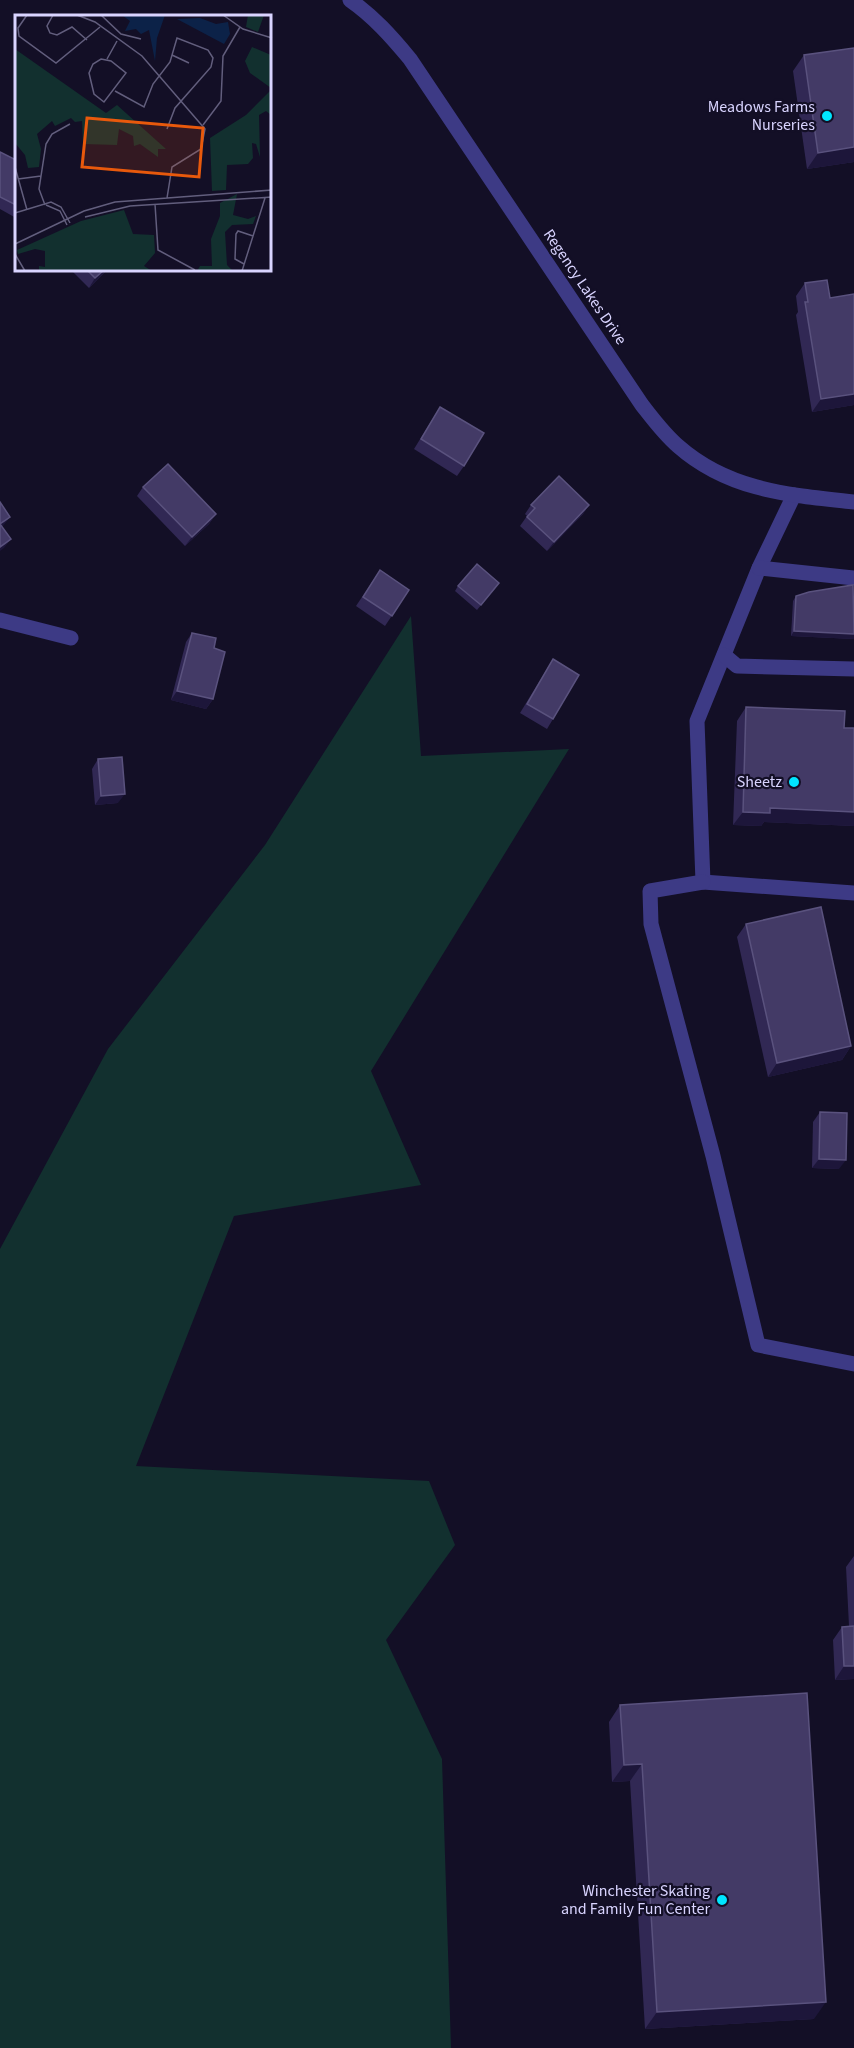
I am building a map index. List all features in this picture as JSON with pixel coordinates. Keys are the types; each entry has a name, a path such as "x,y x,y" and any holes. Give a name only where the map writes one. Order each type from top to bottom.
{"street":[{"name":"Regency Lakes Drive","path":"350,0 365,10 389,33 410,59 642,405 677,446 702,465 754,488 854,502"},
{"path":"703,882 697,721 759,568 794,495"},
{"path":"759,568 854,578"},
{"path":"0,620 71,638"},
{"path":"724,655 737,666 854,669"},
{"path":"854,893 703,882 650,891 651,924 713,1156 758,1345 854,1364"}],"green space":[{"path":"411,616 421,756 569,749 371,1071 421,1185 234,1216 136,1466 429,1481 455,1545 386,1640 442,1759 451,2048 0,2048 0,1249 108,1049 265,845"}],"building":[{"name":"Meadows Farms Nurseries","path":"854,48 854,147 818,153 804,55"},
{"path":"0,152 15,160 15,204 0,197"},
{"path":"89,272 102,272 95,278"},
{"path":"827,280 830,298 854,294 854,394 821,399 805,302 808,302 805,283"},
{"path":"440,407 484,433 464,466 421,439"},
{"path":"168,464 216,514 192,537 143,487"},
{"path":"559,476 589,505 554,542 527,517 535,508 531,505"},
{"path":"0,502 10,517 0,524"},
{"path":"0,524 11,539 0,547"},
{"path":"477,564 499,583 481,605 458,586"},
{"path":"380,570 409,590 392,616 363,597"},
{"path":"853,585 854,634 794,631 796,596"},
{"path":"192,633 216,638 214,648 225,652 213,699 177,691"},
{"path":"553,659 579,675 553,719 527,704"},
{"name":"Sheetz","path":"746,707 845,711 844,728 854,728 854,812 770,808 770,813 743,812"},
{"path":"122,757 125,794 101,796 98,759"},
{"path":"821,907 851,1046 777,1063 746,924"},
{"path":"820,1112 847,1113 846,1160 819,1159"},
{"path":"854,1626 854,1666 844,1666 842,1627"},
{"name":"Winchester Skating and Family Fun Center","path":"807,1693 826,2002 657,2012 642,1764 624,1765 620,1705"}],"place":[{"name":"Meadows Farms Nurseries","path":"827,116"},
{"name":"Sheetz","path":"794,782"},
{"name":"Winchester Skating and Family Fun Center","path":"722,1900"}]}
